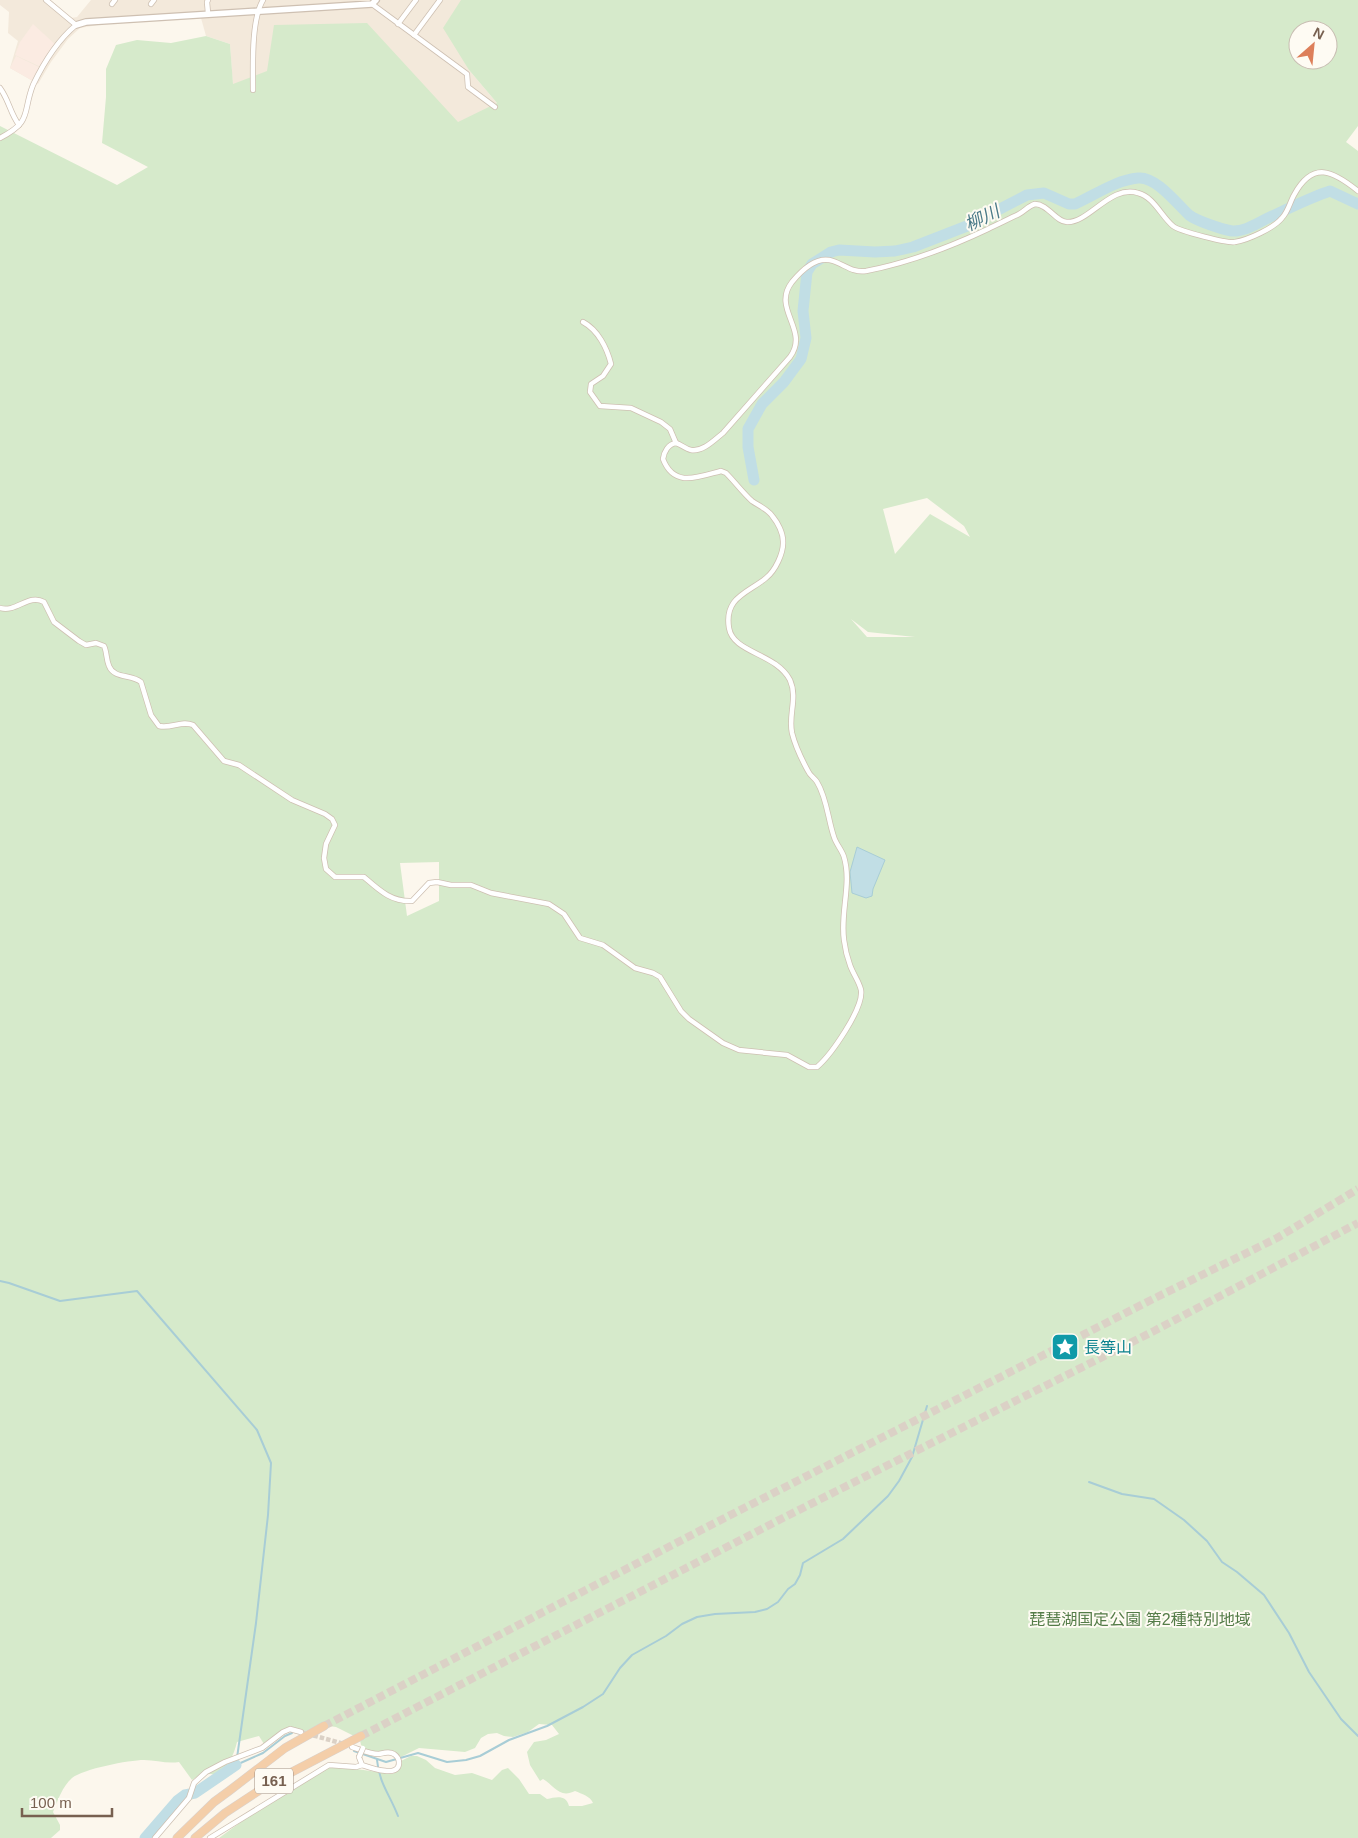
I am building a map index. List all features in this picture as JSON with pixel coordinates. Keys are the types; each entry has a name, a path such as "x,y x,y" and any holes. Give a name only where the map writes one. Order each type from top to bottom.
{"highway":[{"name":"161","path":"177,1838 214,1802 236,1785 285,1748 324,1726"},
{"name":"161","path":"195,1838 225,1813 269,1784 361,1736"}],"street":[{"path":"46,0 76,25"},
{"path":"253,90 253,53 258,10 263,0"},
{"path":"322,0 322,7"},
{"path":"398,24 416,0"},
{"path":"414,35 440,0"},
{"path":"206,1 208,13"},
{"path":"0,138 12,131 26,116 30,95 39,73 53,52 76,25 86,22 374,2 398,24 466,74 468,87 495,107"},
{"path":"0,88 7,97 14,118 19,125"},
{"path":"583,322 593,327 611,364 603,376 591,384 590,392 600,406 631,408 661,422 670,429 676,443 691,450 699,449 710,444 723,433 794,352 797,341 786,308 788,293 790,286 800,272 818,261 830,260 852,270 864,271 911,260 970,237 1035,204 1047,208 1062,221 1069,222 1118,194 1131,191 1146,196 1177,229 1230,243 1260,233 1280,220 1298,188 1310,174 1323,172 1346,182 1358,191"},
{"path":"0,608 7,610 31,600 44,602 54,622 79,641 86,645 99,643 104,646 108,665 113,672 138,679 141,682 152,715 159,726 193,724 224,760 238,765 286,796 329,817 334,826 326,844 324,858 326,870 335,877 364,878 380,892 400,901 415,900 429,883 437,882 451,885 471,885 491,893 549,904 564,914 580,938 603,945 634,968 648,971 660,977 681,1012 723,1043 739,1050 786,1055 809,1067 817,1067 829,1054 842,1034 859,1004 861,996 860,987 850,966 844,940 843,929 847,882 844,856 834,838 821,790 818,783 808,773 792,733 791,723 794,696 791,682 787,675 774,663 735,641 731,635 728,622 735,599 765,579 774,569 783,548 783,538 780,528 770,513 751,500 724,472 685,478 670,473 664,459 664,454 671,444 676,443"},
{"path":"155,1838 189,1798 194,1782 206,1772 262,1748 283,1732 290,1730 301,1732"},
{"path":"210,1838 329,1765 356,1767 362,1765 391,1772 397,1770 400,1761 395,1754 390,1752 377,1754 352,1747"},
{"path":"362,1765 359,1757 363,1748"}],"shaded area":[{"path":"0,0 50,0 71,18 77,17 91,0 463,0 469,70 497,103 456,126 276,86 234,101 230,44 206,36 201,18 110,23 80,28 68,39 38,84 10,68 18,41 8,33 9,12 0,5"},
{"path":"33,24 56,45 50,51 41,67 15,55 20,42"},
{"path":"16,56 41,68 33,81 10,68"}],"green space":[{"name":"琵琶湖国定公園 第2種特別地域","path":"461,0 1358,0 1358,126 1346,142 1358,151 1358,1838 219,1838 260,1808 328,1768 349,1768 392,1774 399,1769 401,1761 411,1756 417,1756 426,1760 435,1768 455,1775 472,1773 492,1780 502,1770 508,1768 519,1779 529,1794 540,1794 547,1799 563,1798 568,1802 569,1806 582,1806 593,1803 588,1797 580,1793 575,1791 569,1793 561,1792 543,1779 540,1781 530,1765 527,1752 534,1742 546,1740 559,1734 552,1725 539,1724 528,1732 513,1737 497,1733 488,1734 481,1738 475,1748 465,1752 419,1748 401,1757 387,1752 370,1752 361,1745 360,1740 356,1737 336,1727 322,1725 306,1731 295,1728 284,1729 264,1744 259,1736 237,1742 230,1760 218,1775 203,1773 192,1780 179,1762 170,1763 144,1760 106,1766 86,1771 72,1778 66,1785 53,1812 60,1825 60,1830 51,1838 0,1838 0,126 117,185 148,167 102,143 106,97 106,69 116,45 137,40 171,43 206,36 230,44 233,84 267,71 274,25 367,23 458,122 497,103 469,70 443,28","holes":["927,498 964,526 970,537 930,514 895,554 883,509","851,619 868,632 915,637 867,637","439,862 439,901 407,916 400,863"]}],"water":[{"path":"857,847 885,860 872,896 866,898 852,893 850,872"}],"waterway":[{"name":"柳川","path":"754,480 748,447 748,429 762,404 784,382 801,359 806,338 803,311 807,272 812,264 831,252 839,250 895,251 913,247 967,226 1027,195 1044,193 1069,204 1075,204 1114,185 1138,178 1152,181 1159,186 1189,215 1232,231 1247,228 1330,191 1358,204"},
{"path":"0,1281 60,1301 137,1291 257,1430 271,1463 268,1515 256,1623 236,1765"},
{"path":"354,1751 386,1762 418,1753 447,1762 480,1756 509,1740 547,1726 603,1694 620,1668 632,1655 666,1636 682,1624 697,1617 755,1612 767,1609 778,1602 788,1589 795,1584 803,1563 843,1539 888,1496 899,1481 912,1457 927,1406"},
{"path":"1089,1482 1122,1494 1154,1499 1184,1520 1207,1541 1222,1562 1264,1595 1289,1633 1309,1672 1341,1719 1358,1736"},
{"path":"236,1765 263,1753 285,1736 292,1733"},
{"path":"377,1760 382,1782 398,1816"},
{"path":"145,1838 177,1801 185,1795 195,1793 236,1765"}],"tunnel":[{"path":"324,1726 707,1527 1151,1300 1277,1238 1358,1189"},
{"path":"361,1736 781,1519 1154,1331 1358,1223"},
{"path":"301,1732 344,1744"}],"place":[{"name":"長等山","path":"1065,1347"}]}
